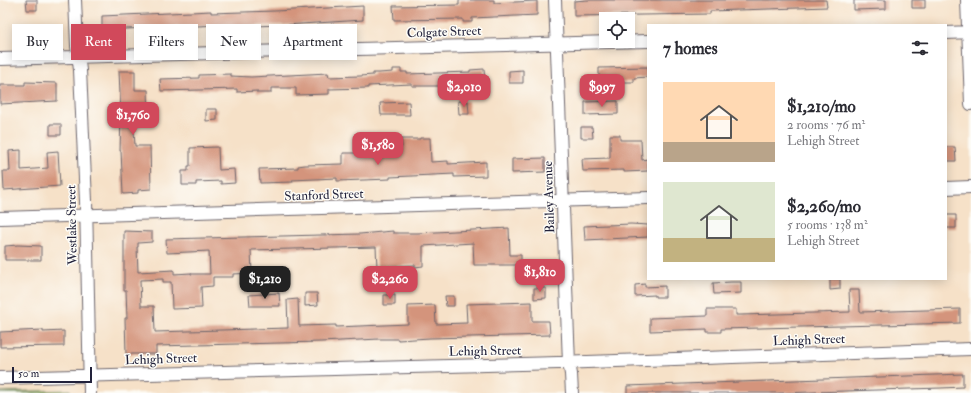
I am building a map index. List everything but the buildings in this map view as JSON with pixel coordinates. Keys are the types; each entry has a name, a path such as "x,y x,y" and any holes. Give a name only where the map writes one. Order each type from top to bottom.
{"street":[{"name":"Westlake Street","path":"76,0 77,24"},
{"name":"Bailey Avenue","path":"555,0 569,363 572,393"},
{"path":"967,0 970,32 971,104"},
{"path":"947,33 970,32"},
{"name":"Colgate Street","path":"126,56 647,41"},
{"name":"Colgate Street","path":"0,59 71,57"},
{"name":"Westlake Street","path":"79,60 86,216 90,393"},
{"path":"947,188 971,187"},
{"name":"Stanford Street","path":"0,218 647,198"},
{"name":"Lehigh Street","path":"0,378 569,363 971,349"}],"green space":[{"path":"70,390 70,393 0,393 0,392"}]}
